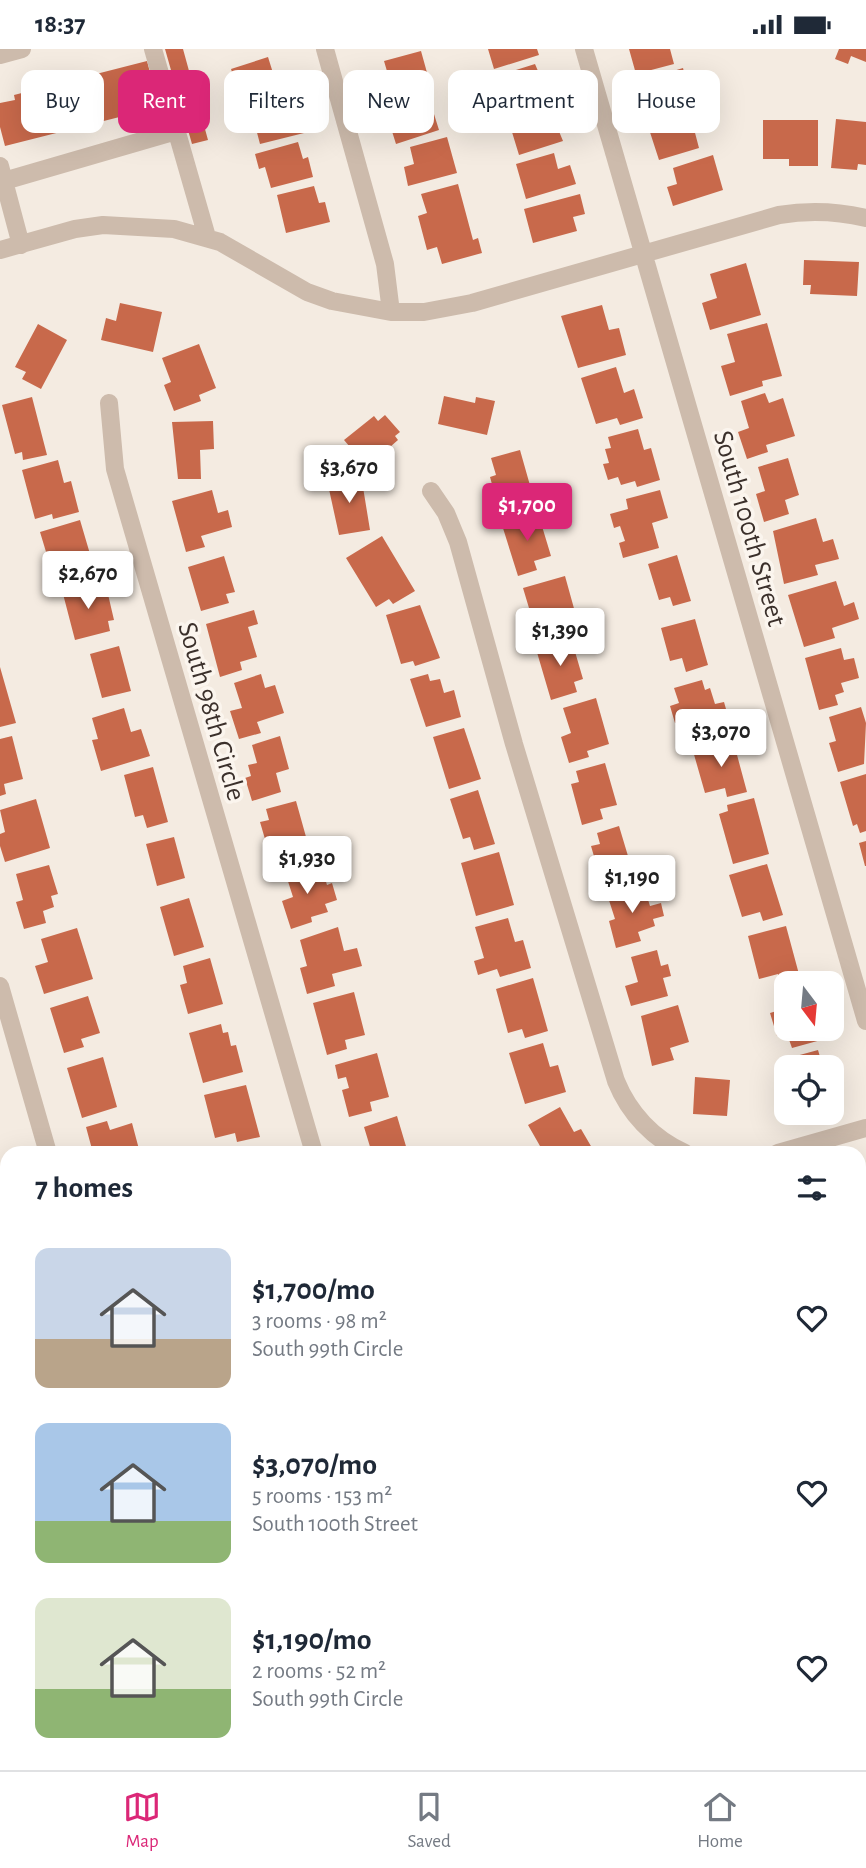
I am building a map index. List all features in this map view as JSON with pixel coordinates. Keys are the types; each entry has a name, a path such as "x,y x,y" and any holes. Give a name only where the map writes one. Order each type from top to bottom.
{"street":[{"path":"0,55 22,49"},
{"path":"153,49 159,70"},
{"path":"325,49 385,264 391,312"},
{"name":"South 100th Street","path":"584,49 866,1021"},
{"path":"21,245 2,173 168,133"},
{"path":"177,133 207,237"},
{"path":"0,250 75,229 117,224 174,229 207,237 321,297 343,305 391,312 424,312 456,307 758,220 798,212 841,212 866,218"},
{"name":"South 98th Circle","path":"109,403 116,469 312,1146"},
{"path":"431,491 446,513 458,542 514,744 616,1081 639,1120 673,1146"},
{"path":"0,986 46,1146"},
{"path":"803,1146 866,1128"}],"building":[{"path":"165,49 183,49 189,70 171,70"},
{"path":"488,49 537,49 539,55 494,69"},
{"path":"629,49 670,49 674,64 651,70 635,70"},
{"path":"839,49 866,49 866,62 851,56 848,64 835,59"},
{"path":"421,51 426,70 387,70 384,61"},
{"path":"268,57 272,70 231,70"},
{"path":"147,61 149,70 118,70 118,117 104,121 104,72"},
{"path":"535,64 538,70 516,70"},
{"path":"21,93 21,133 56,133 5,146 0,127 0,103 15,100 14,95"},
{"path":"434,114 439,130 434,132"},
{"path":"836,119 866,122 866,165 858,164 857,170 831,168"},
{"path":"763,120 818,120 818,166 789,166 789,159 763,159"},
{"path":"189,133 206,133 208,140 192,144"},
{"path":"257,133 304,133 260,144"},
{"path":"393,133 430,133 396,144"},
{"path":"512,133 560,133 563,141 519,155"},
{"path":"650,133 695,133 699,148 659,160"},
{"path":"447,137 457,173 408,186 404,167 414,164 410,147"},
{"path":"298,142 303,159 308,157 313,177 271,188 265,167 259,169 255,154"},
{"path":"554,153 558,169 570,165 576,184 526,199 516,164"},
{"path":"713,155 723,190 673,206 667,187 677,184 673,168"},
{"path":"458,184 473,240 478,238 482,253 442,264 437,247 427,250 418,216 427,213 421,194"},
{"path":"314,186 319,203 325,202 330,222 286,233 277,195"},
{"path":"580,194 585,214 573,217 577,231 533,243 524,209"},
{"path":"804,260 859,262 857,296 810,294 811,285 803,285"},
{"path":"746,263 761,315 710,330 702,303 717,298 710,274"},
{"path":"120,303 162,312 153,352 101,340 106,318 116,321"},
{"path":"602,305 609,330 619,328 626,355 578,368 561,316"},
{"path":"767,323 782,376 762,381 763,386 730,396 721,366 735,362 727,334"},
{"path":"38,324 67,340 41,389 22,379 26,372 15,367"},
{"path":"199,344 216,388 199,395 201,401 174,411 164,385 171,382 162,358"},
{"path":"616,367 624,393 634,389 643,418 620,425 617,418 596,424 581,378"},
{"path":"765,393 769,403 783,398 795,436 766,445 768,452 747,459 738,432 749,428 741,401"},
{"path":"444,396 475,403 476,397 495,401 487,435 438,424"},
{"path":"32,397 47,455 23,460 22,452 15,454 2,405"},
{"path":"385,415 400,432 395,436 398,440 367,467 344,440 374,416 378,421"},
{"path":"213,421 214,449 200,450 201,479 178,479 172,422"},
{"path":"638,429 644,450 651,448 660,480 637,487 635,481 621,485 618,477 608,480 603,464 609,463 605,449 611,448 608,437"},
{"path":"520,450 533,496 498,506 490,477 496,475 491,458"},
{"path":"788,458 799,495 785,500 789,514 764,522 756,494 765,491 758,467"},
{"path":"58,460 64,483 71,481 79,512 53,519 52,514 35,519 22,470"},
{"path":"361,475 370,530 339,535 327,480"},
{"path":"212,490 218,513 228,510 232,527 201,536 205,547 186,552 172,501"},
{"path":"660,490 668,518 652,523 659,548 623,558 619,543 625,541 620,526 614,528 610,514 628,509 626,499"},
{"path":"538,513 551,556 534,561 537,570 518,576 502,525"},
{"path":"816,518 823,542 833,539 839,559 815,565 818,575 784,584 773,531"},
{"path":"80,520 95,571 72,578 70,570 53,575 40,532"},
{"path":"382,536 415,591 393,604 389,599 376,607 346,558"},
{"path":"677,555 691,601 673,606 670,597 659,600 648,564"},
{"path":"224,556 235,592 226,594 229,603 201,611 188,567"},
{"path":"565,576 575,612 551,618 554,628 530,635 523,610 529,608 523,588"},
{"path":"836,581 844,606 854,602 859,619 832,628 835,638 804,647 788,595"},
{"path":"90,582 93,593 107,590 114,620 108,621 110,631 75,640 62,590"},
{"path":"420,605 440,658 415,666 413,661 401,664 386,615"},
{"path":"254,610 258,624 248,627 257,657 240,662 242,670 220,677 206,624"},
{"path":"695,619 708,665 686,672 682,658 670,661 661,628"},
{"path":"571,638 583,679 574,682 577,692 551,700 536,649"},
{"path":"119,646 131,691 102,698 90,654"},
{"path":"841,648 844,660 854,658 859,678 841,683 844,692 835,695 838,705 819,710 805,658"},
{"path":"0,667 16,723 0,727"},
{"path":"261,674 265,688 275,685 284,713 257,722 261,733 239,739 230,711 242,708 234,683"},
{"path":"428,674 430,681 440,679 444,693 454,690 461,717 426,727 410,679"},
{"path":"702,680 705,690 710,688 715,704 724,702 732,730 711,736 708,726 685,733 682,721 675,723 670,706 679,703 674,688"},
{"path":"596,698 609,744 587,751 589,757 569,763 561,737 571,733 563,708"},
{"path":"861,707 866,723 864,764 838,772 829,743 836,741 829,717"},
{"path":"124,708 131,732 141,729 150,756 101,771 92,740 98,739 92,718"},
{"path":"464,728 481,779 449,789 433,737"},
{"path":"12,736 23,779 4,784 6,794 0,796 0,739"},
{"path":"280,736 289,769 276,773 281,792 252,801 245,778 251,776 248,765 257,763 252,745"},
{"path":"733,740 747,792 727,797 725,788 705,793 693,751"},
{"path":"605,763 617,805 600,809 603,819 582,825 571,784 579,782 576,771"},
{"path":"153,767 168,822 147,828 143,815 135,817 124,775"},
{"path":"866,774 866,831 860,833 857,824 853,826 840,782"},
{"path":"478,790 495,844 474,850 470,837 463,839 450,799"},
{"path":"754,798 769,854 733,864 719,814 728,811 727,805"},
{"path":"36,799 50,848 5,862 0,846 0,834 5,832 0,810"},
{"path":"296,801 308,844 291,848 294,857 272,863 260,822 269,820 266,809"},
{"path":"619,826 631,866 618,870 620,879 602,884 591,846 600,844 597,833"},
{"path":"174,837 185,878 157,886 146,844"},
{"path":"866,841 866,866 865,866 859,843"},
{"path":"499,852 514,905 476,916 461,863"},
{"path":"314,864 317,874 323,872 327,885 332,883 337,900 325,904 328,912 311,917 312,922 291,929 282,901 293,897 285,872"},
{"path":"767,864 783,915 763,921 760,912 742,917 729,875"},
{"path":"49,865 58,894 51,896 54,907 43,911 46,923 24,929 16,902 23,900 16,874"},
{"path":"643,884 650,906 661,903 664,916 653,919 655,926 638,932 641,941 616,948 609,921 615,919 607,894"},
{"path":"189,898 204,947 174,956 160,907"},
{"path":"508,918 515,942 523,940 531,968 500,977 497,969 478,975 474,961 484,958 475,927"},
{"path":"786,926 798,971 774,971 774,975 759,979 748,936"},
{"path":"338,927 344,951 357,948 362,966 332,974 335,986 307,994 300,968 307,966 300,940"},
{"path":"77,928 93,979 44,994 35,966 48,962 41,939"},
{"path":"657,950 661,966 668,964 671,976 663,978 668,996 631,1006 625,986 638,982 631,957"},
{"path":"210,958 223,1004 188,1014 180,985 187,983 183,966"},
{"path":"533,978 548,1031 525,1038 522,1029 508,1033 496,989"},
{"path":"354,992 365,1035 345,1040 347,1049 327,1055 313,1003"},
{"path":"88,996 100,1033 81,1039 84,1047 64,1053 50,1008"},
{"path":"678,1005 689,1042 670,1048 674,1060 652,1066 641,1016"},
{"path":"221,1024 223,1033 228,1032 231,1046 236,1045 243,1072 203,1083 189,1033"},
{"path":"790,1041 817,1041 792,1048"},
{"path":"543,1043 550,1067 558,1065 566,1092 525,1104 509,1053"},
{"path":"818,1050 819,1055 800,1055"},
{"path":"377,1053 389,1097 370,1102 372,1111 349,1117 342,1090 349,1088 346,1077 338,1079 335,1065"},
{"path":"103,1057 117,1107 82,1118 67,1068"},
{"path":"695,1077 730,1080 727,1116 693,1114"},
{"path":"246,1085 260,1137 237,1142 235,1133 215,1138 204,1095"},
{"path":"560,1107 574,1132 581,1129 591,1146 540,1146 528,1125"},
{"path":"397,1116 406,1146 370,1146 364,1127"},
{"path":"107,1121 110,1130 132,1123 138,1146 91,1146 86,1127"}]}
